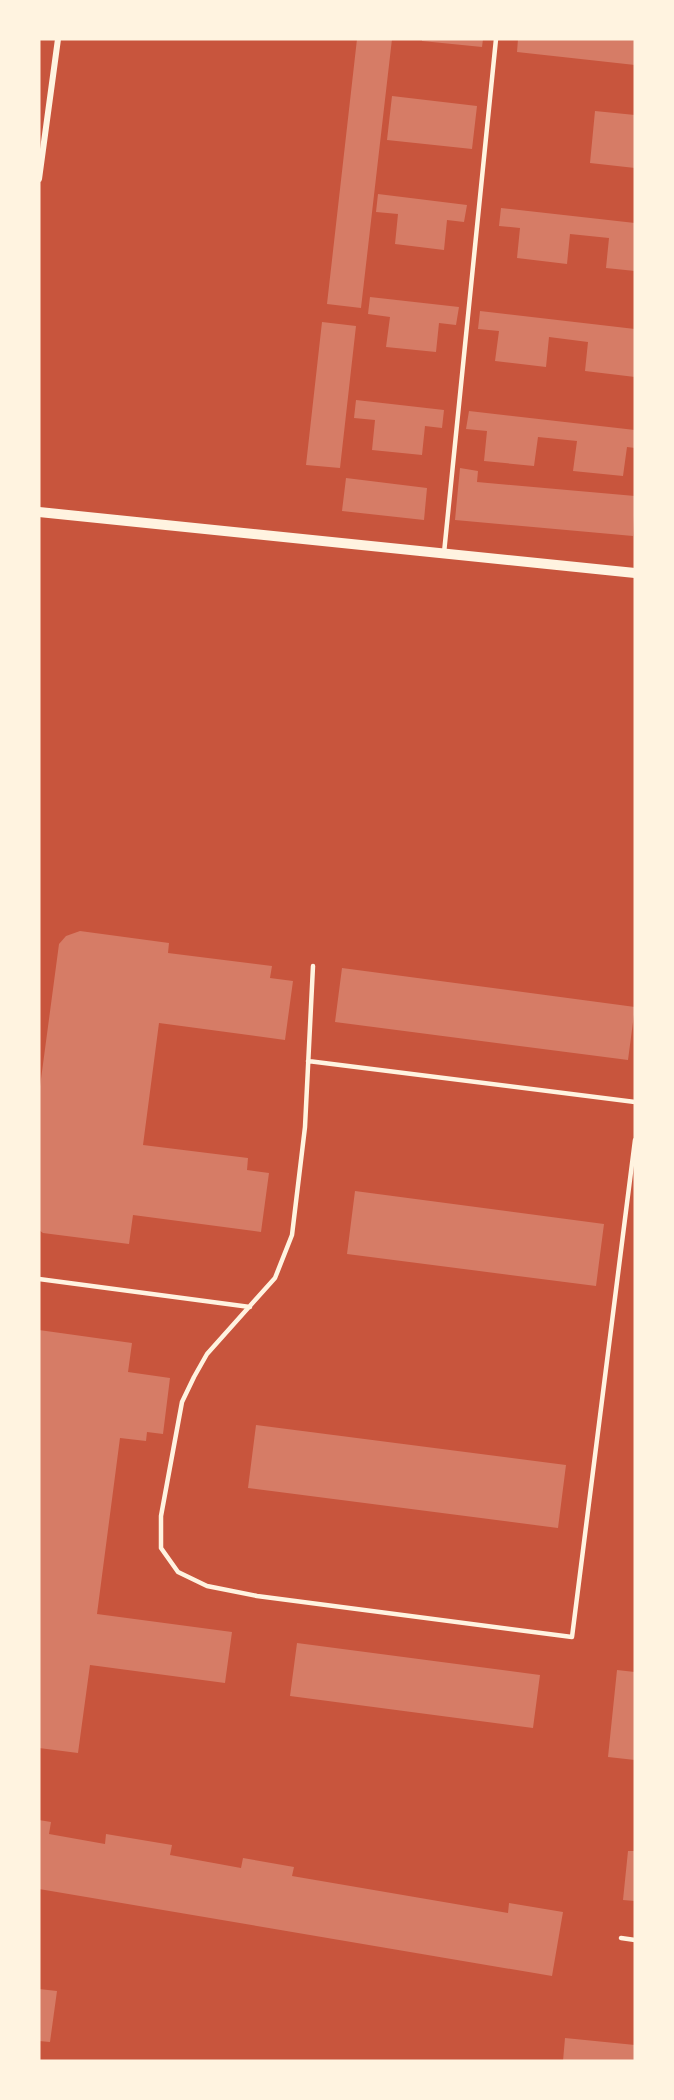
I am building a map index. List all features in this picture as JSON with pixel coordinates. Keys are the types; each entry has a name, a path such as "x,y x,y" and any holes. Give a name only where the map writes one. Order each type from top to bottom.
{"street":[{"path":"39,179 58,39"},
{"path":"39,512 635,573"}],"lane":[{"path":"444,554 496,39"},
{"path":"313,966 305,1127 292,1235 275,1278 207,1354 182,1402 161,1516 161,1548 178,1572 207,1586 257,1596 572,1636 635,1140"},
{"path":"308,1061 635,1102"},
{"path":"39,1279 250,1306"},
{"path":"621,1938 635,1940"}],"building":[{"path":"357,39 392,39 361,308 327,304"},
{"path":"422,39 483,39 482,47 422,41"},
{"path":"518,39 635,39 635,65 517,52"},
{"path":"392,96 477,106 472,149 387,140"},
{"path":"595,111 635,115 635,168 590,163"},
{"path":"378,194 467,205 464,222 447,220 444,250 395,244 398,214 376,212"},
{"path":"501,208 635,223 635,271 606,268 609,238 570,234 567,264 517,258 520,228 499,226"},
{"path":"370,297 459,307 456,325 439,323 436,352 386,347 390,317 368,314"},
{"path":"480,311 635,329 635,377 585,371 588,342 549,337 546,367 495,361 499,331 478,329"},
{"path":"322,322 356,326 340,468 306,465"},
{"path":"356,400 444,410 442,428 425,426 422,455 372,450 375,420 354,418"},
{"path":"469,411 635,430 635,448 627,447 623,476 573,471 577,441 538,437 534,466 484,461 487,431 466,429"},
{"path":"460,468 478,471 477,482 635,496 633,536 455,520"},
{"path":"346,478 427,488 424,520 342,511"},
{"path":"80,931 169,943 168,953 272,966 270,978 293,981 285,1040 159,1023 143,1145 248,1158 247,1170 269,1173 261,1232 133,1215 129,1244 43,1233 39,1230 39,1094 59,944 66,936"},
{"path":"342,968 635,1007 628,1060 335,1022"},
{"path":"355,1191 604,1224 596,1286 347,1254"},
{"path":"39,1330 132,1343 128,1372 170,1378 163,1434 147,1432 146,1441 120,1438 97,1614 232,1632 225,1683 90,1665 78,1753 39,1748"},
{"path":"256,1425 566,1465 558,1528 248,1488"},
{"path":"297,1643 540,1675 533,1728 290,1696"},
{"path":"617,1670 635,1672 635,1760 608,1757"},
{"path":"39,1820 51,1822 49,1834 105,1844 106,1834 172,1845 170,1855 241,1868 243,1858 294,1867 292,1876 508,1913 509,1903 563,1912 552,1976 39,1889"},
{"path":"628,1851 635,1851 635,1901 623,1900"},
{"path":"39,1989 57,1991 50,2042 39,2041"},
{"path":"565,2038 635,2045 635,2061 563,2061"}]}
